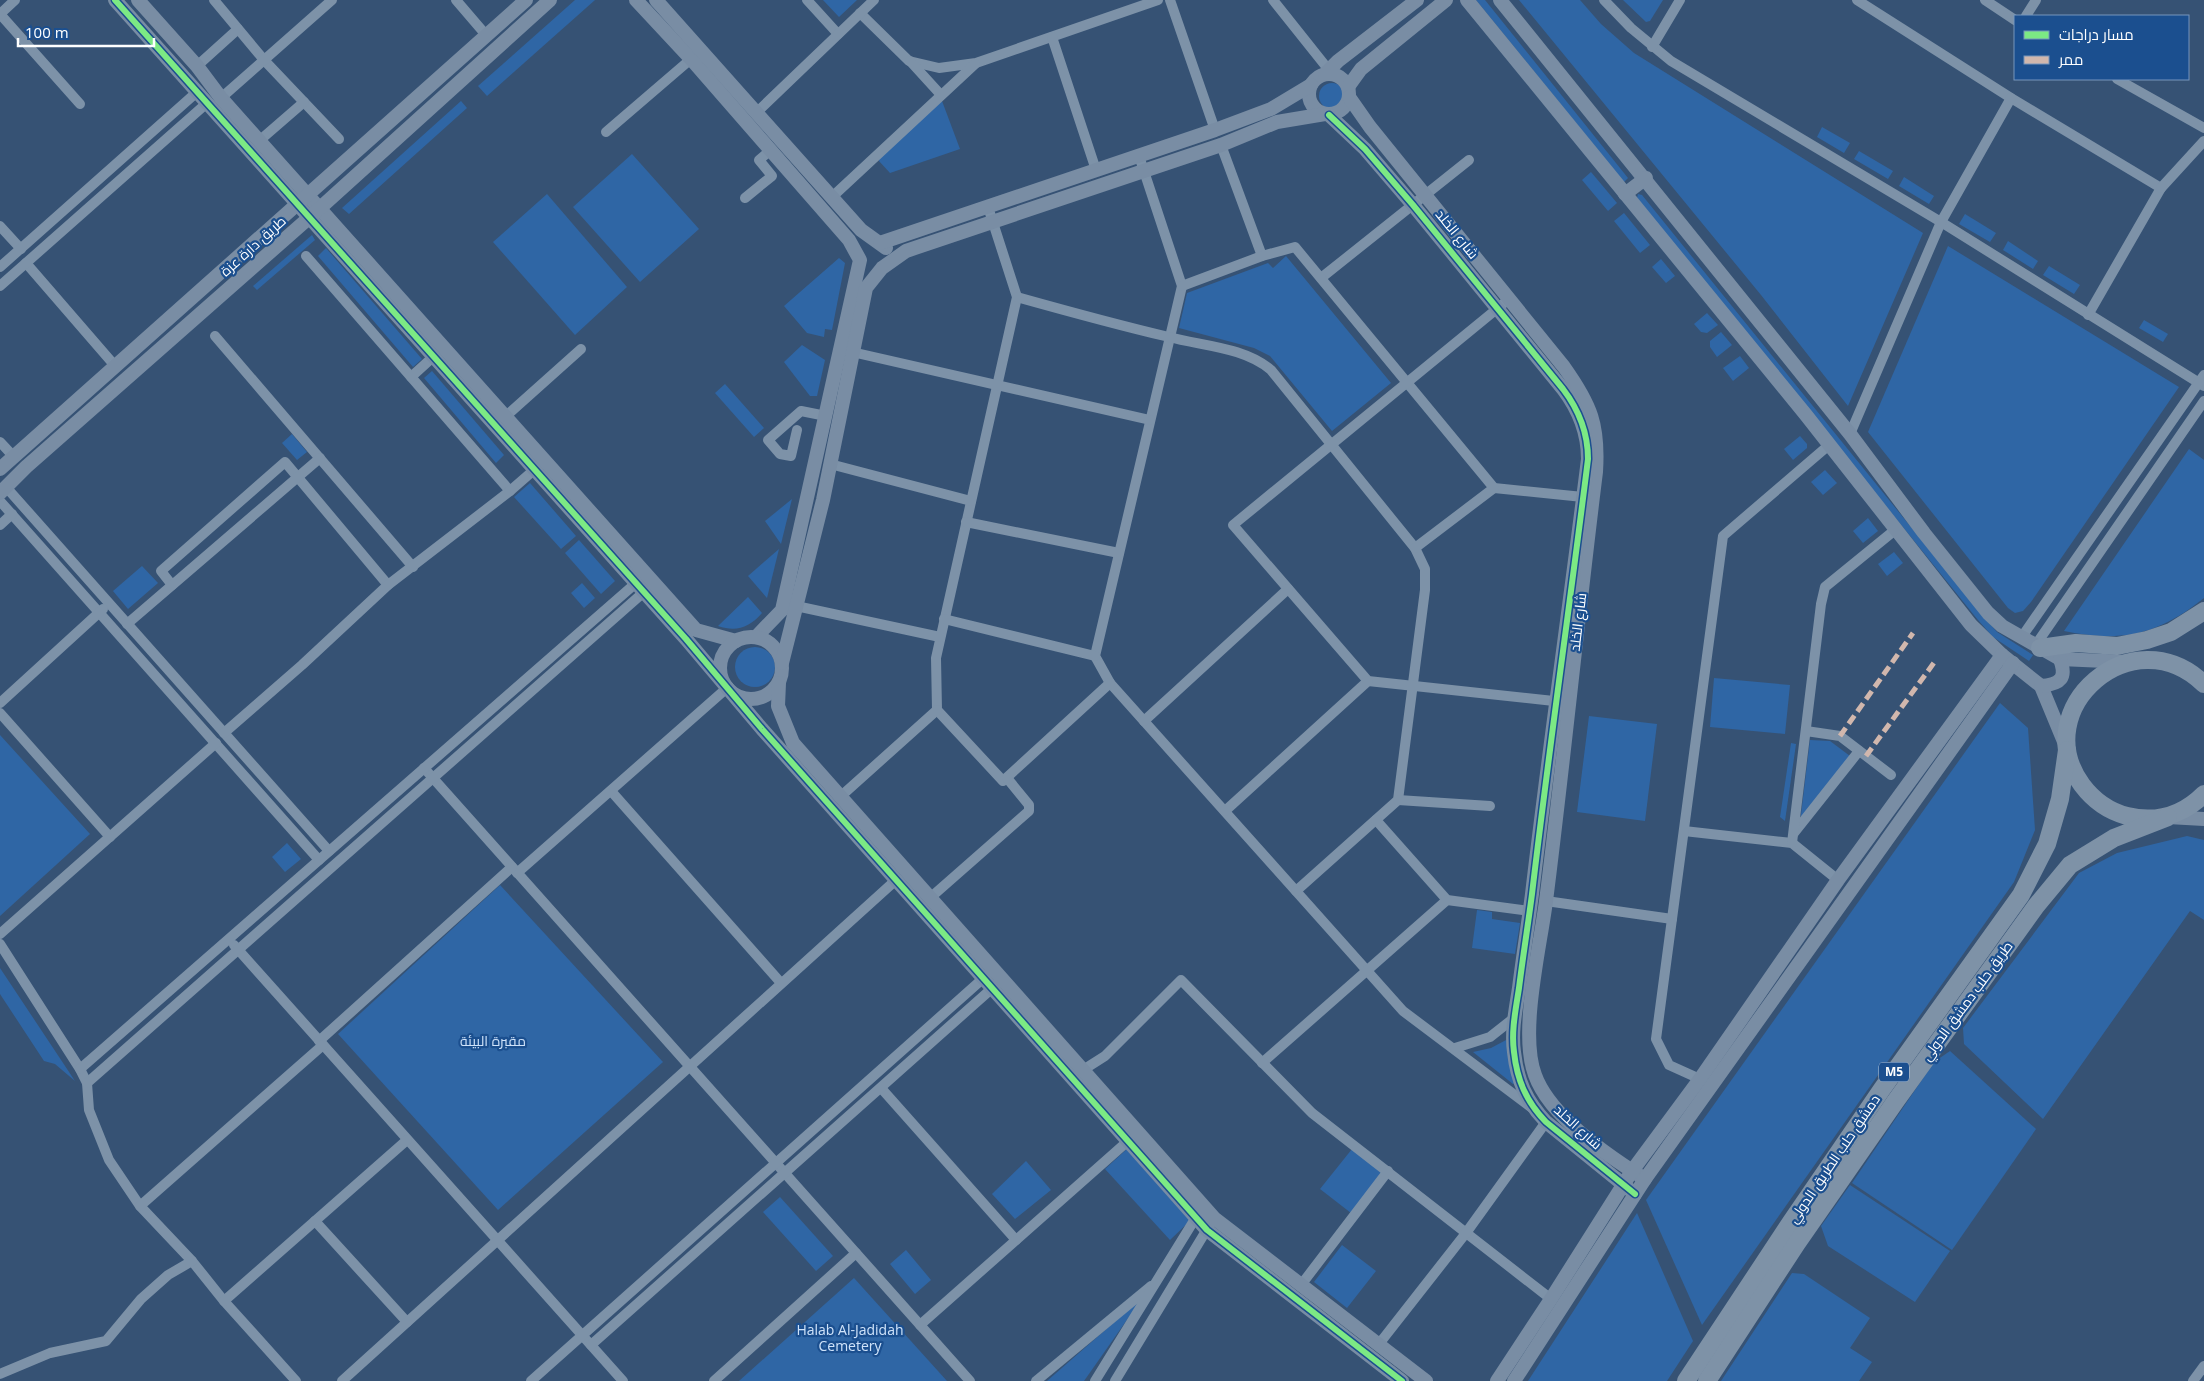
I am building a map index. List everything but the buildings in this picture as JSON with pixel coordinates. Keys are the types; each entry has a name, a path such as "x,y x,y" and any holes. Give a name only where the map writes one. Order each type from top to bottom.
{"highway":[{"path":"2037,647 2076,643 2117,646 2147,640 2171,632 2204,611"},
{"name":"دمشق حلب الطريق الدولي","path":"1686,1381 1877,1097 2020,895 2047,844 2060,799 2067,750 2068,727 2075,705 2088,686 2106,671 2176,642 2204,624"},
{"path":"2128,662 2151,660 2174,664 2195,675 2204,684"},
{"path":"2067,750 2075,776 2092,798 2114,813 2141,820 2168,817 2193,806 2204,794"},
{"name":"طريق حلب دمشق الدولي","path":"1708,1381 1797,1242 2036,906 2070,865 2114,838 2168,817"}],"street":[{"path":"16,0 0,14 80,104"},
{"path":"115,0 202,98 303,201"},
{"path":"214,0 264,60 339,139"},
{"path":"221,98 332,0"},
{"path":"456,0 486,35"},
{"name":"طريق دارة عزة","path":"0,469 303,201 526,0"},
{"path":"329,851 109,604 3,490 26,467 314,214 550,0"},
{"path":"636,0 691,59 849,240 863,265 872,270 882,268 906,251 1144,171 1277,122 1342,110 1361,69 1446,0"},
{"path":"656,0 861,230 888,252 886,263 866,288 830,464 782,663 782,674 772,691 764,697 754,699 740,696 727,688 721,673 722,658 728,648 736,641 746,637 756,637 774,646 782,663"},
{"path":"807,0 838,34"},
{"path":"756,113 874,0"},
{"path":"909,61 940,68 976,63 1158,0"},
{"path":"1170,0 1215,130"},
{"path":"1274,0 1329,72 1344,81 1349,92"},
{"path":"1418,0 1329,72 1314,80 1309,97 1314,108 1327,114 1359,143 1413,205 1563,388 1582,418 1588,447 1562,702 1515,1011 1513,1050 1518,1078 1524,1095 1533,1108 1546,1122 1635,1194"},
{"path":"1466,0 1829,445 1971,625 2007,659 2042,686 2067,750"},
{"path":"1500,0 1646,178 1850,434 1924,532 1988,612 2002,626 2060,659 2128,662"},
{"path":"1604,0 1631,28 1672,61 1941,222 2088,315 2202,381 2022,638"},
{"path":"1652,46 1680,0"},
{"path":"1857,0 2011,98 2161,188"},
{"path":"1985,0 2014,19"},
{"path":"2027,15 2036,0"},
{"path":"145,2 221,98 259,141 303,201 433,357 640,587 896,880 933,908"},
{"path":"860,13 941,95"},
{"path":"197,66 238,28"},
{"path":"1052,37 1096,170"},
{"path":"606,132 691,59"},
{"path":"832,197 976,63"},
{"path":"2119,80 2204,128"},
{"path":"756,637 782,610 826,416 860,253 863,247 869,243 988,207 1215,130 1271,108 1311,85"},
{"name":"شارع الخلد","path":"1349,92 1370,127 1575,383 1586,400 1593,417 1596,436 1596,472 1562,702 1546,901 1531,1007 1529,1053 1541,1089 1571,1124 1644,1179"},
{"path":"0,267 61,213 202,98"},
{"path":"0,286 71,224 202,98"},
{"path":"1850,434 1941,222 2011,98"},
{"path":"259,141 304,102"},
{"path":"2088,315 2161,188 2204,141"},
{"path":"1221,144 1262,256"},
{"path":"745,198 772,176 759,160 770,150"},
{"path":"1139,156 1182,286 1094,656 1110,683 1402,1011 1455,1048 1478,1069 1533,1108"},
{"path":"1321,278 1469,160"},
{"path":"1625,194 1646,178"},
{"path":"988,207 1017,297 940,637 936,658 937,710 1004,781 1110,683"},
{"path":"61,213 71,224"},
{"path":"314,214 505,417 696,630 736,641"},
{"path":"0,226 21,249"},
{"path":"1182,286 1262,256 1295,247 1494,488"},
{"path":"306,256 510,491"},
{"path":"26,264 116,367"},
{"path":"1017,297 1170,338 1245,355 1262,362 1271,370 1332,444 1415,548 1425,569 1425,590 1414,686 1398,800 1296,891"},
{"path":"1509,299 1232,525 1368,681 1562,702"},
{"path":"215,336 412,567"},
{"path":"505,417 581,349"},
{"path":"852,352 1150,420"},
{"path":"411,377 433,357"},
{"path":"2037,647 2204,401"},
{"path":"797,430 791,456 780,454 768,440 801,411 826,416"},
{"path":"0,442 14,457"},
{"path":"1700,1079 1669,1065 1656,1039 1722,536 1829,445"},
{"path":"819,446 833,449"},
{"path":"127,624 320,458"},
{"path":"172,585 161,570 285,462 388,585"},
{"path":"830,464 971,501"},
{"path":"224,733 302,665 388,585 510,491 534,470"},
{"path":"1415,548 1494,488 1583,497"},
{"path":"0,501 319,860"},
{"path":"0,525 12,514"},
{"path":"966,522 1119,553"},
{"path":"1793,838 1821,604 1825,587 1895,530"},
{"path":"1906,544 1924,532"},
{"path":"80,1070 424,768 640,587"},
{"path":"87,1083 433,778 640,587"},
{"path":"1144,721 1288,589"},
{"path":"0,702 109,604"},
{"path":"796,606 940,637"},
{"path":"944,619 1094,656"},
{"path":"1497,1381 1632,1171 1700,1079 1838,880 2007,659"},
{"path":"1514,1381 1644,1179 2007,659"},
{"path":"2042,686 2052,685 2063,676 2064,669 2060,659"},
{"path":"1225,811 1368,681"},
{"path":"778,683 778,706 793,743 1128,1141 1210,1224 1402,1381"},
{"path":"140,1206 515,870 611,791 727,688"},
{"path":"840,797 937,710"},
{"path":"0,713 110,837"},
{"path":"1806,730 1840,736 1891,776"},
{"path":"0,934 216,743"},
{"path":"1793,838 1859,751"},
{"path":"424,768 970,1381"},
{"path":"933,908 1029,811 1029,804 1007,778"},
{"path":"611,791 781,983"},
{"path":"1398,800 1490,806"},
{"path":"2168,817 2204,819"},
{"path":"1376,820 1447,900 1530,911"},
{"path":"1684,831 1793,838 1838,880"},
{"path":"342,1381 896,880"},
{"path":"1262,1063 1447,900"},
{"path":"1546,901 1672,919"},
{"path":"229,940 623,1381"},
{"path":"0,944 87,1083 89,1110 109,1160 140,1206 192,1261 224,1301 296,1381"},
{"path":"993,979 1083,1070 1199,1212"},
{"path":"591,1345 881,1088 993,979"},
{"path":"531,1381 776,1163 993,979"},
{"path":"1083,1070 1105,1056 1181,980 1312,1113 1551,1299"},
{"path":"1455,1048 1490,1037 1515,1011 1531,1007"},
{"path":"881,1088 1016,1240"},
{"path":"1379,1344 1466,1233 1546,1122"},
{"path":"224,1301 407,1140"},
{"path":"920,1325 1128,1141"},
{"path":"1301,1285 1388,1171"},
{"path":"1095,1381 1199,1212"},
{"path":"315,1221 407,1322"},
{"path":"1210,1224 1301,1285 1426,1381"},
{"path":"1119,1380 1210,1224"},
{"path":"714,1381 856,1253"},
{"path":"0,1374 50,1353 106,1341 141,1299 168,1275 192,1261"},
{"path":"1036,1381 1157,1280"},
{"path":"2192,1381 2204,1366"}],"green space":[{"path":"575,0 595,0 487,96 478,86"},
{"path":"823,0 857,0 839,17"},
{"path":"1476,0 1485,0 1628,178 1624,182"},
{"path":"1519,0 1580,0 1601,24 1634,53 1923,233 1848,406 1761,295"},
{"path":"1623,0 1663,0 1650,21 1646,22"},
{"path":"1332,83 1341,87 1345,96 1341,105 1332,109 1323,105 1319,96 1323,87"},
{"path":"461,101 467,108 349,214 342,208"},
{"path":"942,101 960,149 890,173 879,161 880,156"},
{"path":"1822,127 1850,143 1844,153 1817,137"},
{"path":"1859,151 1893,171 1888,179 1854,159"},
{"path":"632,154 699,229 640,282 573,207"},
{"path":"1591,172 1617,203 1608,211 1582,180"},
{"path":"1904,177 1934,196 1929,204 1899,186"},
{"path":"547,194 627,287 575,335 493,242"},
{"path":"1638,194 1642,195 1983,616 1997,632 2033,655 2029,661 1993,637 1978,620 1637,198"},
{"path":"1624,213 1650,245 1640,253 1614,221"},
{"path":"1965,214 1996,233 1990,242 1959,224"},
{"path":"312,235 315,240 257,290 253,286"},
{"path":"2008,241 2038,261 2033,269 2003,250"},
{"path":"1948,246 2179,387 2031,602 2023,611 2015,613 2008,608 1868,432"},
{"path":"326,248 422,359 413,367 318,256"},
{"path":"1286,256 1391,383 1332,431 1270,356 1254,348 1179,328 1187,293 1268,263 1273,268"},
{"path":"839,258 845,263 832,330 825,329 824,337 807,333 784,306"},
{"path":"1661,259 1675,276 1666,283 1652,267"},
{"path":"2049,266 2080,285 2074,294 2043,275"},
{"path":"1707,313 1718,325 1707,333 1701,332 1694,324"},
{"path":"2144,320 2168,334 2163,342 2139,328"},
{"path":"1721,332 1732,345 1717,357 1710,347 1710,341"},
{"path":"802,345 825,360 817,396 810,396 784,362"},
{"path":"1740,356 1749,368 1733,381 1723,368"},
{"path":"432,371 504,455 496,463 424,378"},
{"path":"725,384 764,428 754,437 715,393"},
{"path":"292,434 307,452 297,460 282,443"},
{"path":"1800,436 1807,444 1807,448 1793,460 1784,449"},
{"path":"2189,449 2204,460 2204,598 2171,620 2155,628 2138,633 2121,636 2103,636 2064,631"},
{"path":"1825,470 1837,483 1823,495 1811,482"},
{"path":"530,483 576,536 561,549 514,497"},
{"path":"792,499 781,544 765,521"},
{"path":"1868,518 1878,531 1863,543 1853,531"},
{"path":"579,540 615,581 601,594 565,553"},
{"path":"779,549 767,598 748,576"},
{"path":"1894,552 1903,563 1887,576 1878,564"},
{"path":"142,566 158,583 128,609 113,591"},
{"path":"582,583 595,598 584,608 571,593"},
{"path":"748,597 762,613 757,618 742,627 731,629 718,626"},
{"path":"751,647 759,647 766,650 772,656 775,667 772,678 766,684 759,687 751,687 744,684 738,678 735,671 735,663 738,656 744,650"},
{"path":"1714,678 1790,685 1785,734 1710,727"},
{"path":"2000,703 2028,728 2035,830 2014,882 1702,1325 1646,1200"},
{"path":"1589,716 1657,724 1645,821 1577,812"},
{"path":"0,735 90,834 0,916"},
{"path":"1810,740 1830,741 1850,756 1800,823"},
{"path":"1791,743 1796,744 1785,821 1780,817"},
{"path":"2187,836 2204,840 2204,920 2190,911 2043,1119 1964,1044 1963,1028 2079,873 2117,853"},
{"path":"287,843 301,859 285,872 272,857"},
{"name":"مقبرة البيئة","path":"500,885 663,1062 498,1210 338,1034"},
{"path":"1477,910 1492,912 1492,919 1520,923 1515,954 1472,948"},
{"path":"0,968 75,1081 55,1064 44,1061 0,994"},
{"path":"1508,1039 1515,1083 1513,1084 1473,1052 1491,1048"},
{"path":"1950,1051 2036,1129 1952,1250 1852,1183 1934,1062"},
{"path":"1128,1148 1193,1218 1170,1240 1105,1169"},
{"path":"1352,1149 1383,1174 1351,1213 1320,1189"},
{"path":"1026,1161 1051,1190 1015,1219 992,1194"},
{"path":"1850,1185 1950,1251 1915,1302 1828,1246 1821,1226"},
{"path":"780,1197 833,1256 816,1271 763,1212"},
{"path":"1637,1213 1693,1341 1667,1381 1528,1381"},
{"path":"1342,1245 1376,1271 1347,1308 1314,1282"},
{"path":"906,1250 931,1280 915,1294 890,1264"},
{"path":"1792,1273 1804,1274 1870,1318 1850,1348 1872,1362 1859,1381 1721,1381"},
{"name":"Halab Al-Jadidah Cemetery","path":"854,1278 947,1381 739,1381"},
{"path":"1143,1297 1084,1381 1047,1381"}],"marked path":[{"path":"1840,736 1913,633"},
{"path":"1866,756 1936,660"}],"cycle path":[{"path":"115,0 686,639 762,729 1207,1230 1402,1381"},
{"path":"1329,115 1365,149 1413,205 1563,389 1574,405 1582,422 1588,449 1588,459 1514,1020 1513,1044 1520,1081 1528,1098 1539,1114 1546,1122 1635,1194"}]}
